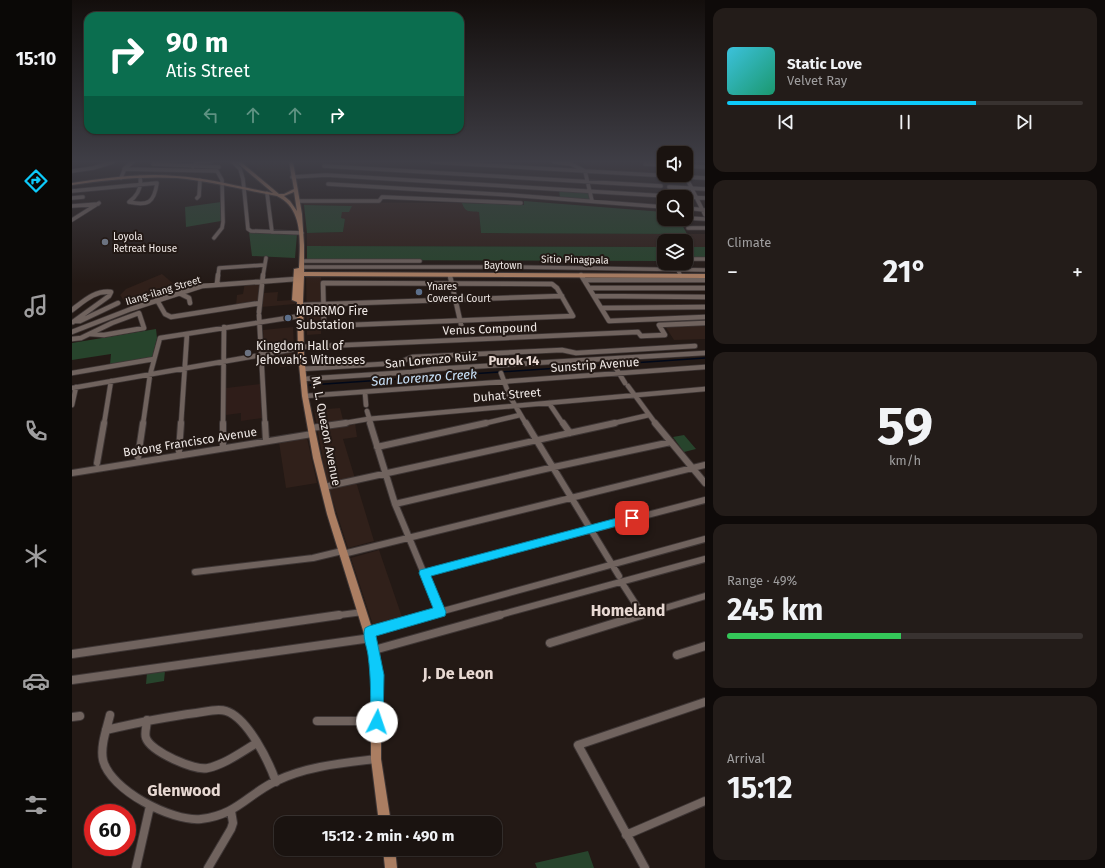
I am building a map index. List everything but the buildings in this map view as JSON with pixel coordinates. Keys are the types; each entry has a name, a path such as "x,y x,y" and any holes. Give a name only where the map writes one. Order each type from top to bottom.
{"main road":[{"path":"289,203 301,222"},
{"name":"M. L. Quezon Avenue","path":"298,203 302,233 300,316 303,379 324,487 374,650 377,675 376,758 384,816"},
{"path":"300,303 295,300 296,278 297,261 302,260"},
{"name":"Baytown","path":"301,274 705,276"},
{"path":"390,856 391,868"}],"street":[{"path":"132,203 144,205 148,203"},
{"path":"214,238 222,228 222,203"},
{"path":"245,203 248,230 302,233"},
{"path":"268,203 272,232"},
{"path":"510,203 521,203"},
{"path":"610,203 657,206"},
{"path":"72,206 99,204 72,220"},
{"path":"693,209 704,210 705,215"},
{"path":"72,215 79,216"},
{"path":"693,218 705,219"},
{"path":"688,228 705,228"},
{"path":"266,258 259,313 266,441"},
{"path":"693,259 705,259"},
{"path":"302,260 420,261"},
{"path":"217,284 219,268 264,265"},
{"name":"Sitio Pinagpala","path":"301,267 657,269"},
{"path":"678,270 681,276"},
{"name":"Sitio Pinagpala","path":"693,270 705,270"},
{"path":"581,275 609,321 705,317"},
{"path":"450,276 462,329"},
{"name":"Ilang-ilang Street","path":"72,332 122,312 178,293 217,284 296,278"},
{"path":"584,280 705,280"},
{"path":"657,280 678,317"},
{"path":"324,283 452,283 554,285 573,316 324,326 324,283"},
{"path":"589,288 705,288"},
{"path":"72,310 98,292 111,292 109,296 72,322"},
{"path":"178,293 189,298 190,303"},
{"path":"300,303 324,304 562,296"},
{"path":"594,296 705,297"},
{"path":"157,300 164,314 172,317 260,303"},
{"path":"72,322 117,304 122,312"},
{"path":"602,308 705,307"},
{"path":"72,339 90,334 112,323 139,313 144,328 104,335 90,334"},
{"path":"138,457 150,375 160,338 300,316"},
{"path":"109,318 112,323"},
{"name":"Venus Compound","path":"301,347 638,332 641,336 665,335 659,324 705,323"},
{"path":"223,448 224,327"},
{"path":"179,451 186,368 187,334"},
{"path":"302,369 398,363 412,357 562,350 576,353 695,346"},
{"path":"72,405 74,387 150,375 301,347"},
{"name":"San Lorenzo Ruiz","path":"303,379 412,372 433,369 705,353"},
{"path":"72,373 154,359"},
{"path":"614,365 626,385 649,415 705,483"},
{"name":"Sunstrip Avenue","path":"306,398 705,367"},
{"path":"501,373 514,406 554,467 589,529 642,614"},
{"path":"97,464 111,381"},
{"name":"Duhat Street","path":"312,431 368,419 705,388"},
{"path":"365,393 368,419 395,504 440,612"},
{"path":"549,403 570,433"},
{"path":"377,446 520,415"},
{"path":"324,487 649,415"},
{"name":"Botong Francisco Avenue","path":"72,473 266,441 312,431"},
{"path":"395,504 554,467 671,442"},
{"path":"195,572 343,553 705,464"},
{"path":"424,573 705,500"},
{"path":"72,680 370,635 440,612 705,539"},
{"path":"374,650 621,580 705,559"},
{"path":"550,643 705,596"},
{"path":"72,654 363,612"},
{"path":"676,655 705,646"},
{"path":"645,868 578,745 705,702"},
{"path":"106,730 147,720 212,711 226,711 236,717 245,726 255,744 268,761 276,782"},
{"path":"110,715 106,730 103,759 109,771 121,786 150,806 172,817 187,820 205,818 231,811 276,782 308,770 335,763 376,758"},
{"path":"147,720 146,738 151,745 191,767 202,769 210,767 236,756 255,744"},
{"path":"317,721 377,722"},
{"path":"626,835 705,800"},
{"path":"136,868 150,806"},
{"path":"208,868 232,829 233,822 231,811"}],"shaded area":[{"path":"303,203 462,203 464,208 479,211 481,233 705,234 705,247 693,247 693,234 657,234 657,247 307,246 307,233 343,232 345,219 340,219 342,211 352,206 304,205"},
{"path":"162,274 176,286 148,298 150,301 129,308 120,295 126,289"},
{"path":"306,275 321,275 321,334 307,335"},
{"path":"245,282 260,282 258,302 236,306 237,295 243,294"},
{"path":"278,292 277,301 292,300 295,301 295,304 261,307 263,293"},
{"path":"705,324 705,339 674,340 665,326"},
{"path":"293,327 294,347 264,352 263,330"},
{"path":"294,351 296,365 280,367 280,362 265,364 265,356"},
{"path":"260,384 262,418 241,421 241,413 226,415 226,388"},
{"path":"340,408 344,424 355,423 357,437 343,439 374,541 348,548 327,483 314,410"},
{"path":"307,438 317,483 286,488 279,442"},
{"path":"379,550 402,617 373,625 351,558"}],"green space":[{"path":"221,203 221,221 186,227 185,207"},
{"path":"462,203 524,205 524,203 543,203 657,211 657,226 683,226 687,234 481,233 479,212 466,210"},
{"path":"304,205 352,206 349,212 342,212 341,218 345,219 343,232 307,233"},
{"path":"249,232 297,234 295,258 252,256"},
{"path":"307,246 657,247 657,261 307,260"},
{"path":"693,247 705,247 705,261 693,261"},
{"path":"156,329 157,338 152,358 110,365 111,354 72,360 72,343"},
{"path":"684,435 696,449 684,452 673,437"},
{"path":"165,671 164,681 146,684 147,673"},
{"path":"588,851 594,868 537,868 535,863"}],"waterway":[{"name":"San Lorenzo Creek","path":"310,385 705,358"}],"place":[{"name":"Loyola Retreat House","path":"105,242"},
{"name":"Ynares Covered Court","path":"419,292"},
{"name":"MDRRMO Fire Substation","path":"288,318"},
{"name":"Kingdom Hall of Jehovah's Witnesses","path":"248,353"}],"district":[{"name":"Purok 14","path":"514,360"},
{"name":"Homeland","path":"628,610"},
{"name":"J. De Leon","path":"458,673"},
{"name":"Glenwood","path":"184,790"}],"route":[{"path":"377,722 377,675 374,650 369,632 440,612 424,573 632,518"}]}
